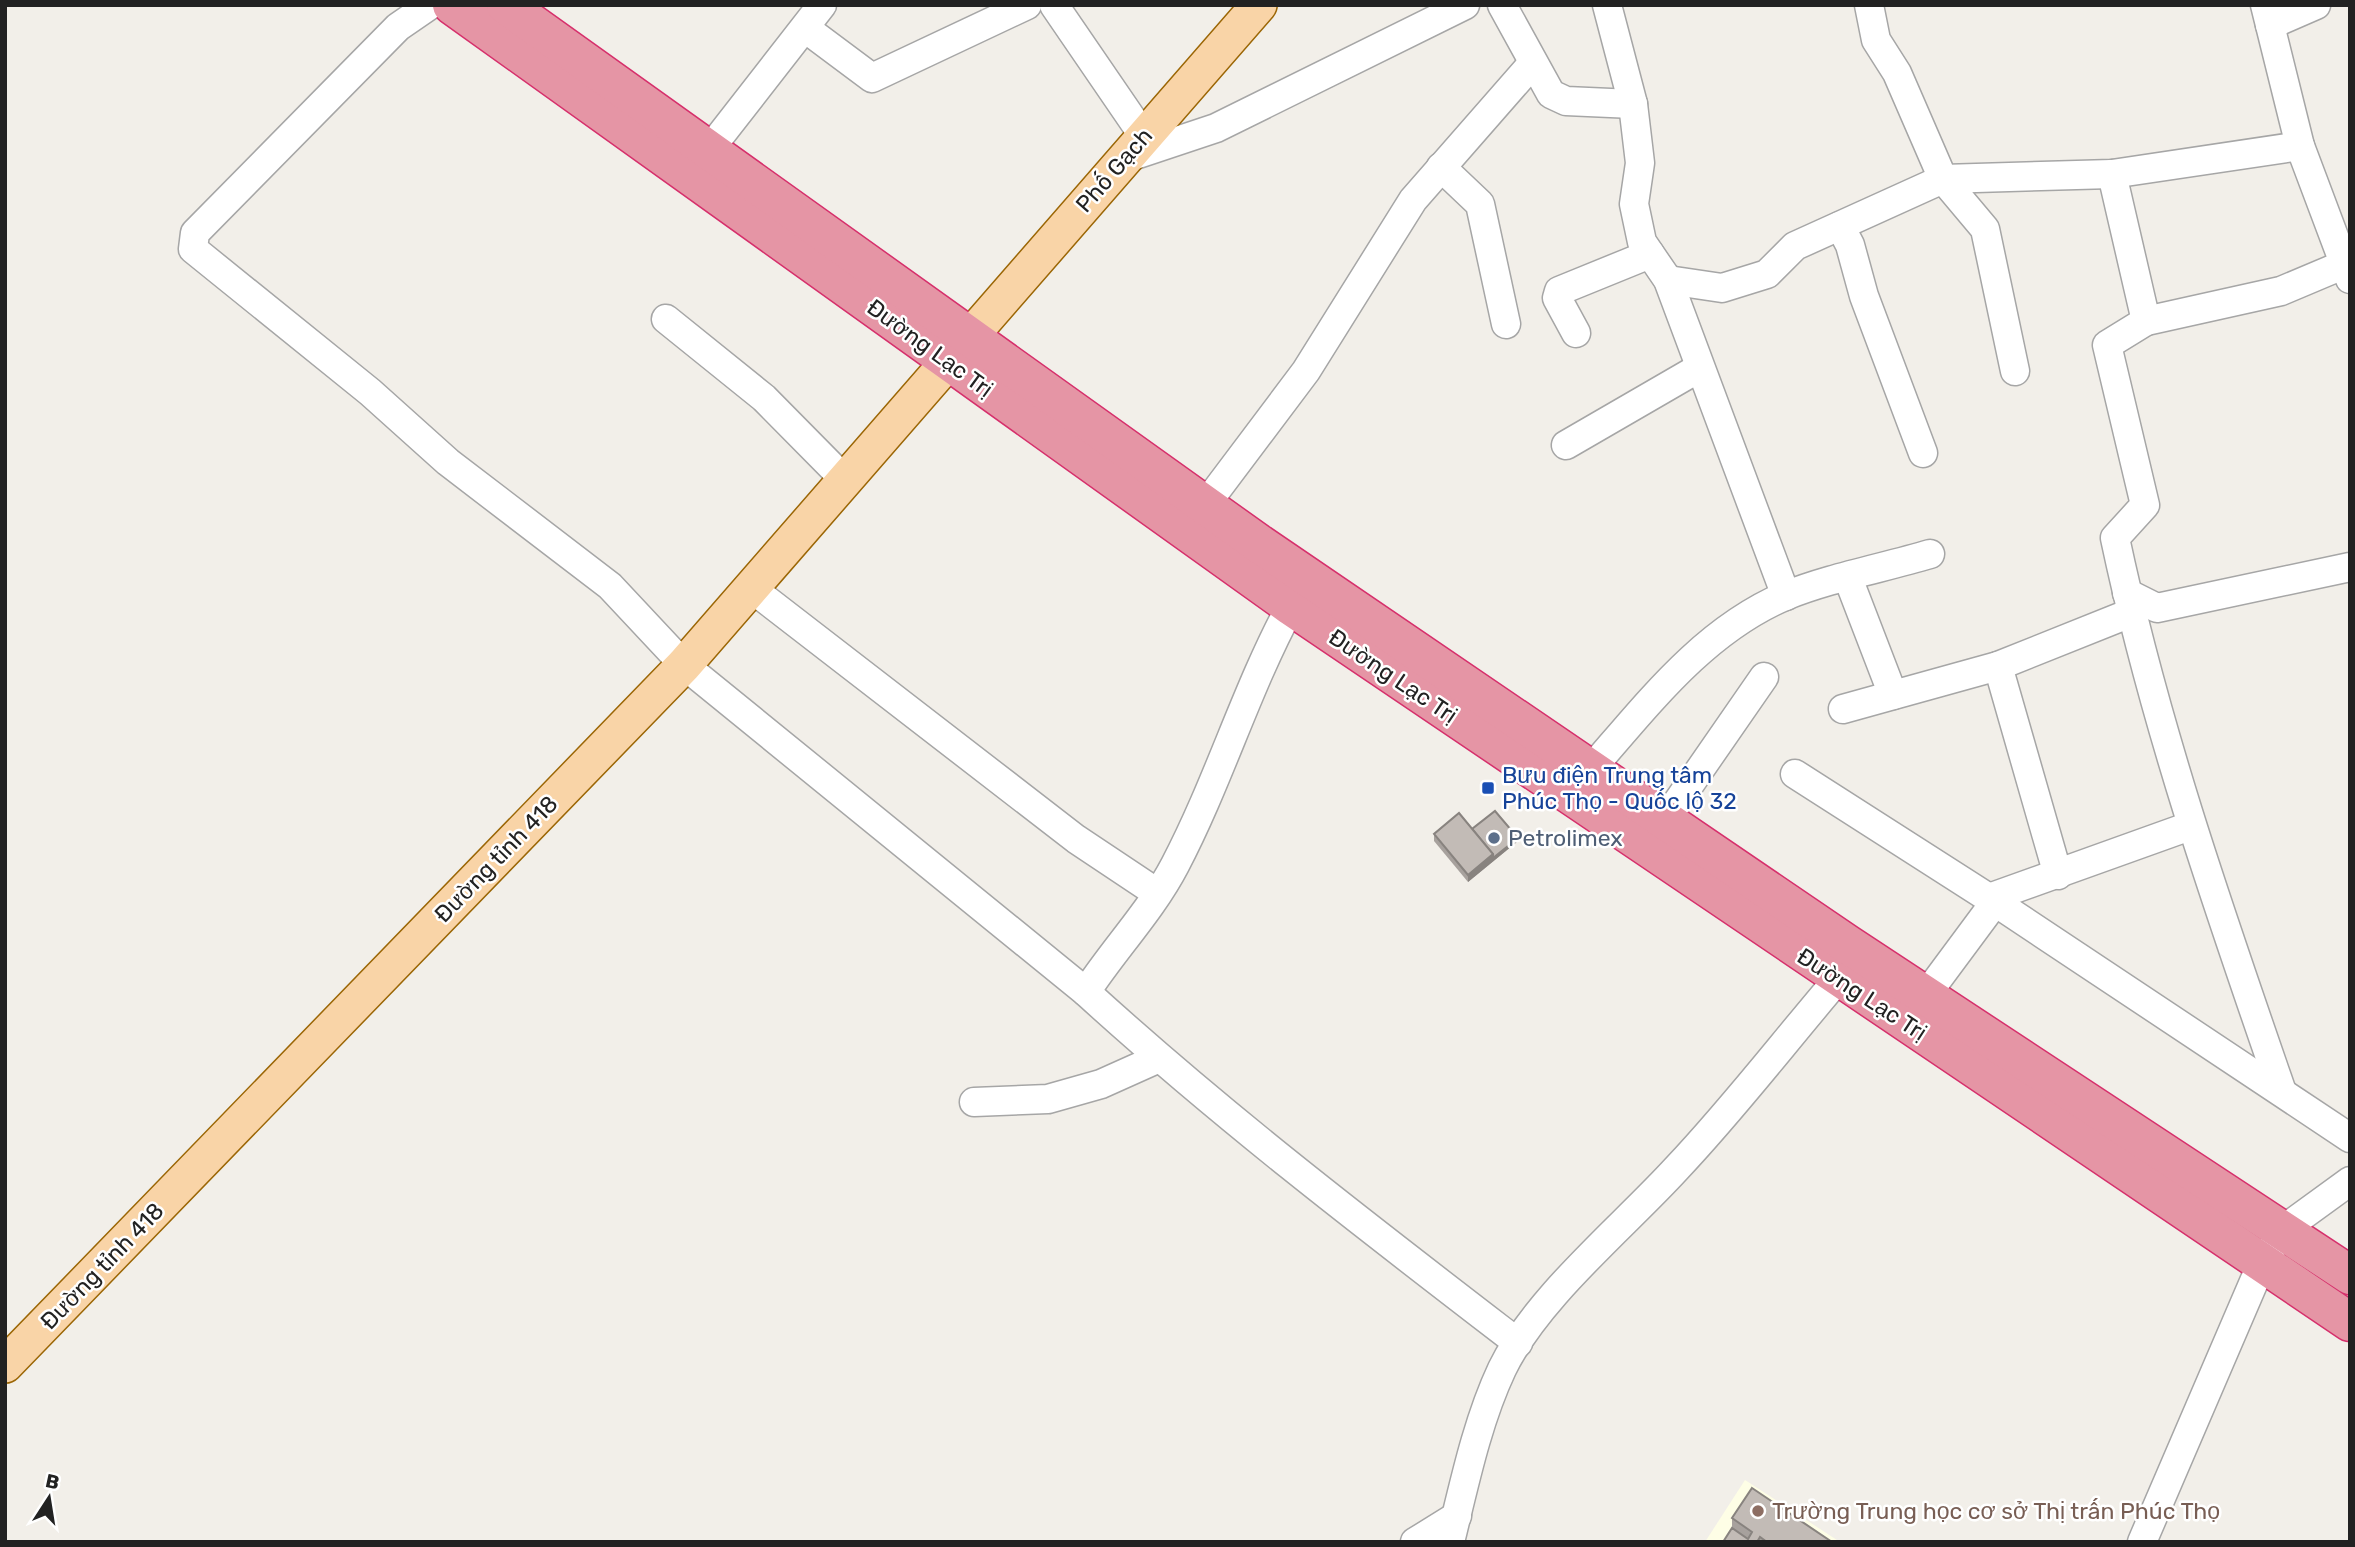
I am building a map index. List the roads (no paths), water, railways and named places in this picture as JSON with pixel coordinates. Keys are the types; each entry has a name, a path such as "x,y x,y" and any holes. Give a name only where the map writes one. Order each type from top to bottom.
{"highway":[{"name":"Đường Lạc Trị","path":"453,5 961,350 1206,504 1665,820 2350,1275"},
{"name":"Đường Lạc Trị","path":"506,5 709,150 1291,606 1838,979 2350,1322"}],"main road":[{"name":"Phố Gạch","path":"961,350 1133,147 1259,5"},
{"name":"Đường tỉnh 418","path":"5,1365 684,665 844,479 961,350"}],"street":[{"path":"430,5 398,27 195,233 192,249 370,392 448,462 610,586 684,665 1086,992 1159,1058 1311,1184 1518,1343"},
{"path":"709,150 822,5"},
{"path":"804,28 872,78 1027,5"},
{"path":"1054,5 1133,147 1216,128 1465,5"},
{"path":"1502,5 1546,88 1557,98 1566,101 1633,104"},
{"path":"1607,5 1633,104 1640,163 1634,204 1642,242 1668,280 1786,596"},
{"path":"1869,5 1875,40 1897,74 1943,179 1984,229 2015,371"},
{"path":"2282,1092 2190,827 2115,538 2145,505 2107,345 2146,321 2281,291 2347,271 2300,146 2267,15 2316,5"},
{"path":"1206,504 1306,371 1383,244 1441,167 1532,64"},
{"path":"1668,280 1722,288 1767,274 1795,246 1943,179 2112,174 2300,146"},
{"path":"1441,167 1480,204 1506,324"},
{"path":"2112,174 2146,321"},
{"path":"1840,226 1850,245 1864,296 1923,453"},
{"path":"1576,333 1557,298 1559,291 1650,254"},
{"path":"666,318 764,398 844,479"},
{"path":"1566,445 1699,368"},
{"path":"1591,769 1706,643 1786,596 1930,554"},
{"path":"1843,709 1998,666 2130,602 2157,608 2350,567"},
{"path":"1848,578 1893,695"},
{"path":"751,588 1076,839 1157,893"},
{"path":"1086,992 1174,867 1239,724 1265,653 1291,606"},
{"path":"1998,666 2058,875"},
{"path":"1665,820 1764,677"},
{"path":"1795,775 1992,900 2350,1138"},
{"path":"1926,995 1992,900 2190,827"},
{"path":"1415,1542 1453,1529 1489,1401 1503,1368 1518,1343 1599,1247 1677,1168 1838,979"},
{"path":"974,1102 1048,1099 1101,1084 1159,1058"},
{"path":"2142,1542 2262,1263 2284,1229 2350,1181"}],"place":[{"name":"Bưu điện Trung tâm Phúc Thọ - Quốc lộ 32","path":"1488,788"},
{"name":"Petrolimex","path":"1494,838"},
{"name":"Trường Trung học cơ sở Thị trấn Phúc Thọ","path":"1758,1511"}]}
